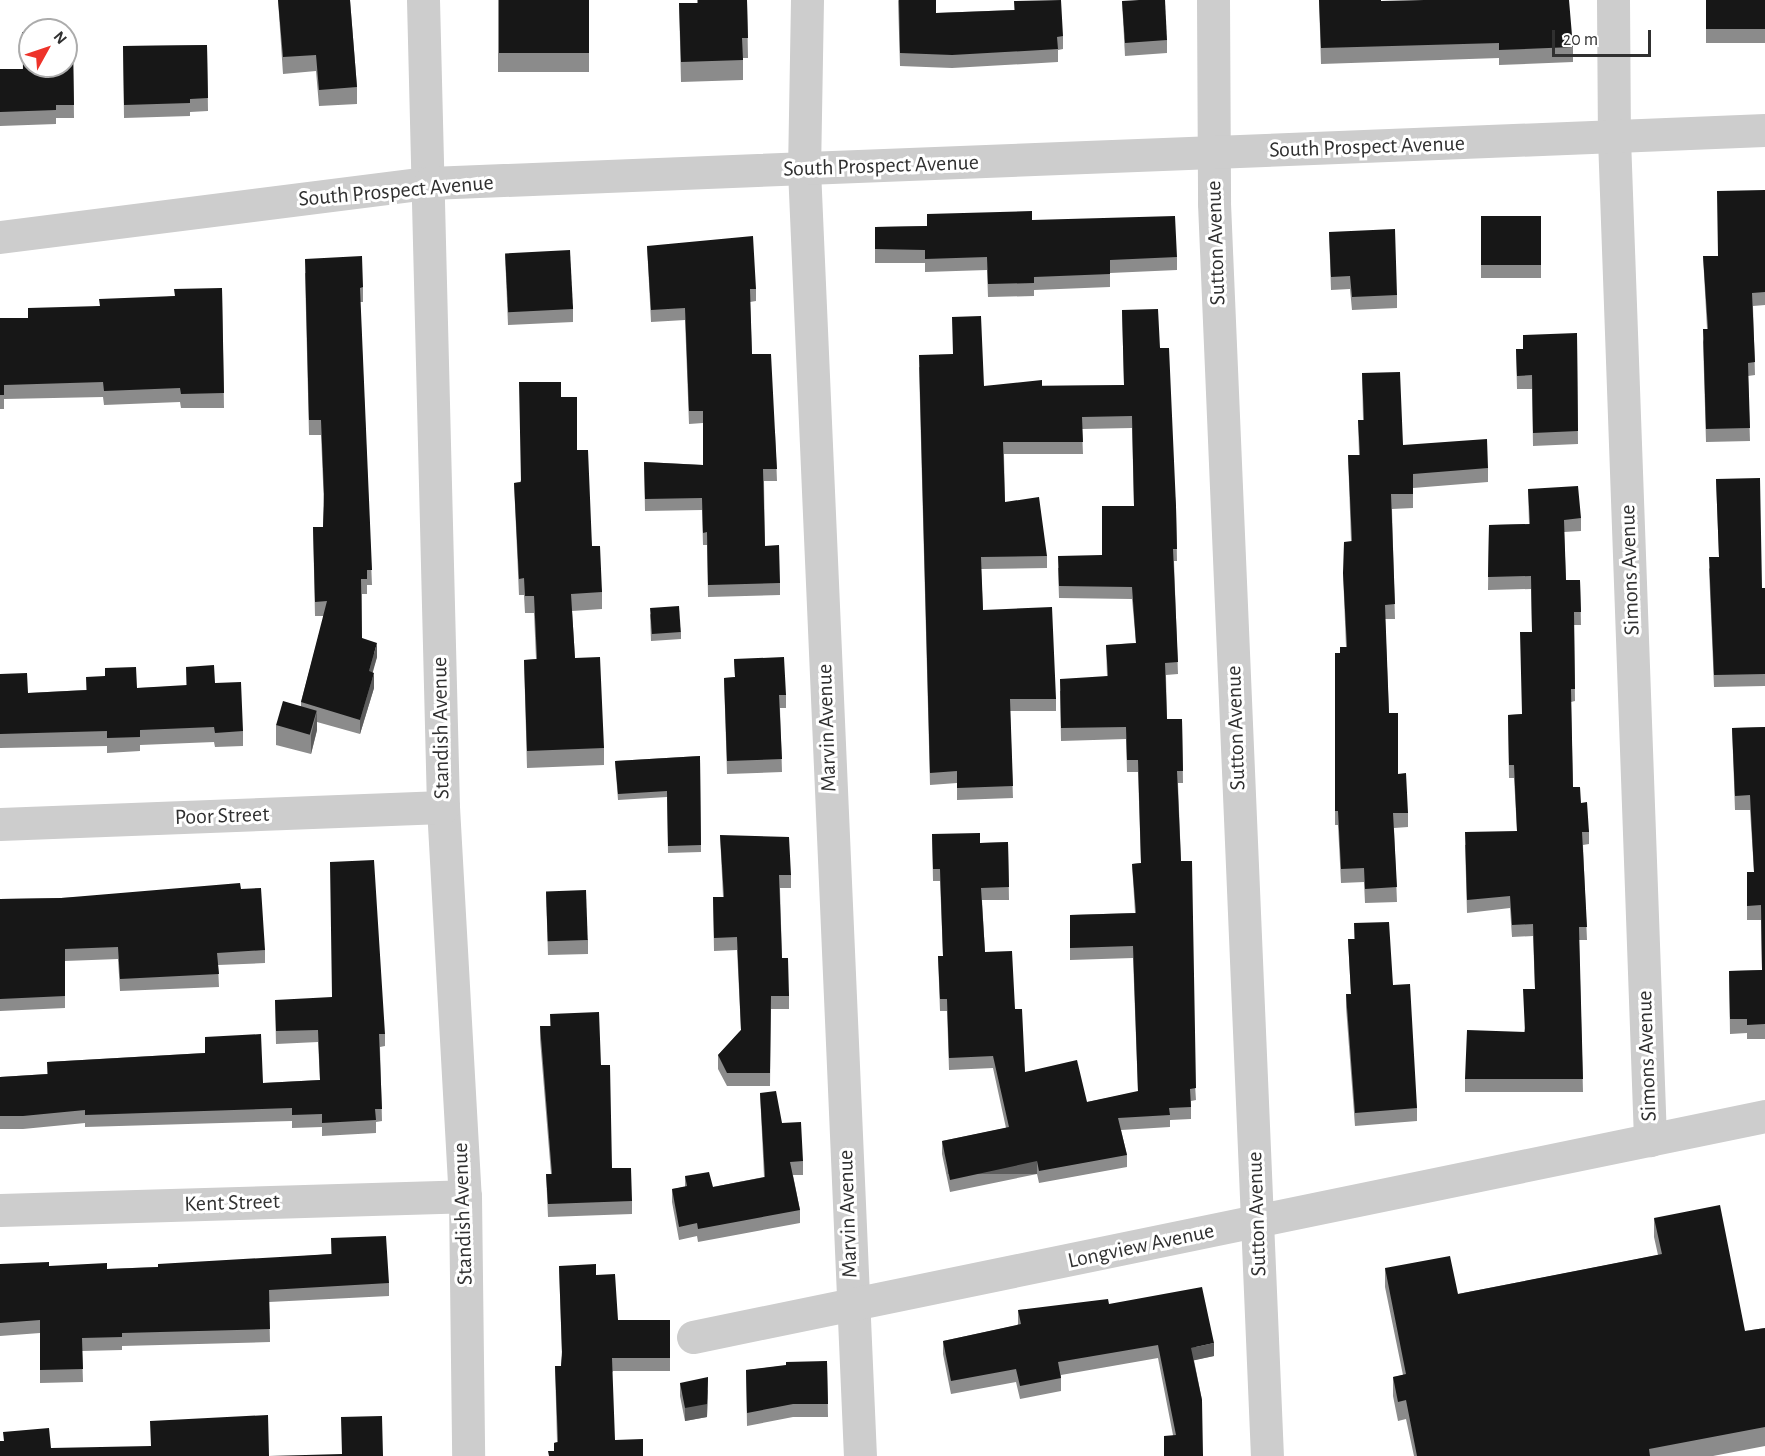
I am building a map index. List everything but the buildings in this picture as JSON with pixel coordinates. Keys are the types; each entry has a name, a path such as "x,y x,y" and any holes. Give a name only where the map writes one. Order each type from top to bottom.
{"street":[{"name":"Standish Avenue","path":"423,0 430,183 443,807 465,1196 468,1456"},
{"name":"Marvin Avenue","path":"807,0 804,169 860,1456"},
{"name":"Sutton Avenue","path":"1213,0 1214,153 1267,1456"},
{"name":"Simons Avenue","path":"1613,0 1614,138 1650,1140"},
{"name":"South Prospect Avenue","path":"0,237 430,183 1614,138 1765,130"},
{"name":"Poor Street","path":"0,824 443,807"},
{"name":"Longview Avenue","path":"693,1337 1765,1116"},
{"name":"Kent Street","path":"0,1210 465,1196"}]}
